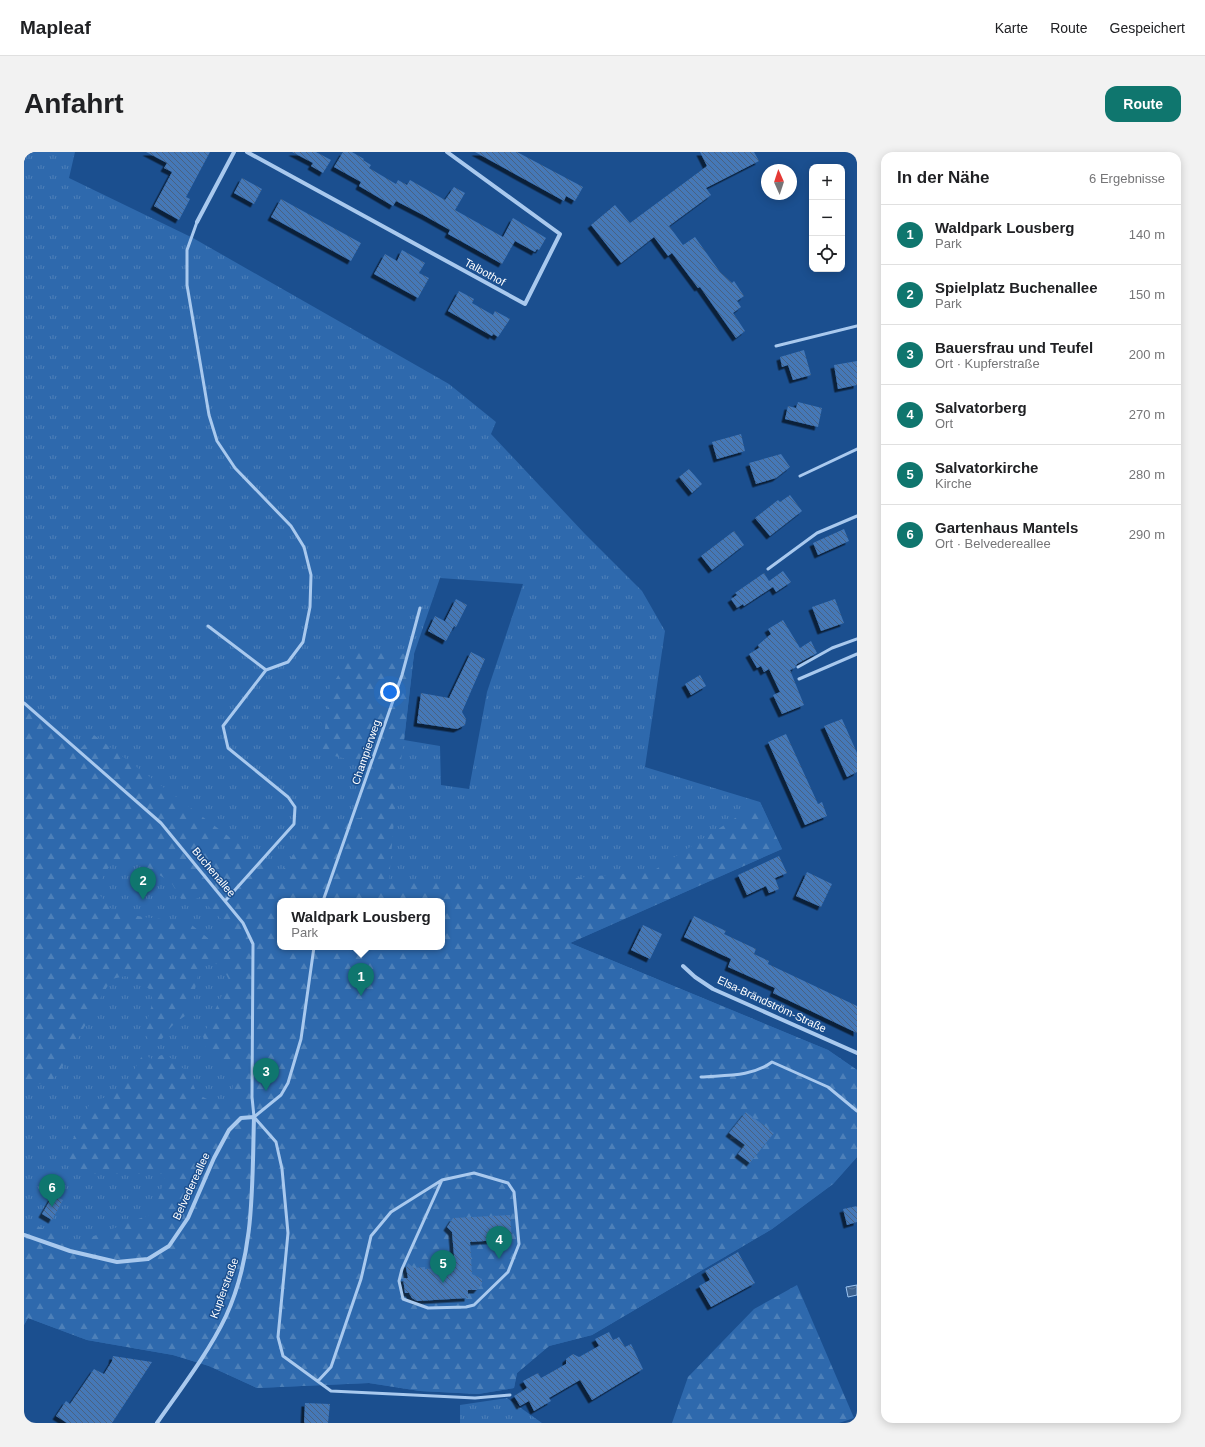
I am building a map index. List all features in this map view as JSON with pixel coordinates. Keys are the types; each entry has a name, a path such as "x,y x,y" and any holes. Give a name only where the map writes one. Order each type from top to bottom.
{"street":[{"path":"197,222 234,152"},
{"name":"Talbothof","path":"247,152 525,304 560,234 447,152"},
{"name":"Elsa-Brändström-Straße","path":"682,966 695,977 713,988 857,1053"},
{"name":"Belvedereallee","path":"24,1235 70,1251 117,1262 148,1259 169,1246 188,1218 214,1158 229,1130 241,1118 254,1116"},
{"name":"Kupferstraße","path":"157,1423 195,1367 226,1316 243,1266 251,1216 254,1116"}],"lane":[{"path":"197,222 187,250 187,285 209,415 217,441 236,468 291,526 304,547 311,575 310,607 302,642 288,662 266,670 223,726 228,748 288,797 295,808 294,824 226,900"},
{"path":"776,346 857,326"},
{"path":"800,476 857,449"},
{"path":"768,569 817,533 857,516"},
{"name":"Champierweg","path":"324,898 402,675 420,608"},
{"path":"208,626 266,670"},
{"path":"798,667 832,648 857,639"},
{"path":"799,679 857,654"},
{"name":"Buchenallee","path":"24,703 161,823 226,900 243,923 253,944 252,1097 254,1116"},
{"path":"314,950 301,1039 288,1083 281,1095 254,1116 276,1142 282,1169 288,1233 278,1337 283,1356 331,1391 475,1398 510,1395"},
{"path":"701,1077 757,1071 772,1062 828,1087 857,1111"},
{"path":"318,1382 331,1367 361,1279 371,1236 391,1212 442,1180 474,1173 508,1183 514,1192 519,1244 508,1272 474,1305 466,1307 428,1308 403,1299 399,1282 402,1269 414,1239 442,1180"}],"green space":[{"path":"24,152 75,152 69,178 193,238 449,384 496,422 491,434 585,534 642,591 665,631 645,767 760,802 782,849 570,943 828,1050 857,1070 857,1157 833,1184 772,1229 592,1335 549,1346 517,1373 514,1388 478,1394 420,1391 369,1383 257,1388 209,1366 173,1355 87,1340 28,1318 24,1325","holes":["440,578 523,584 487,692 469,789 441,785 440,746 404,740 414,654"]},
{"path":"356,651 414,654 404,741 397,785 389,880 497,885 653,871 760,802 782,849 570,943 828,1050 857,1070 857,1157 833,1184 772,1229 592,1335 549,1346 517,1373 514,1388 478,1394 420,1391 369,1383 257,1388 209,1366 173,1355 87,1340 28,1318 24,1325 24,1221 78,1242 154,1213 166,1174 90,1174 63,1160 91,1101 112,1096 127,1083 143,1054 152,1059 164,1054 171,1058 181,1066 188,1075 197,1094 215,1103 231,1100 233,1086 227,1067 207,1055 203,1036 229,980 222,966 211,962 201,966 190,1010 174,1024 160,1040 157,1041 148,1039 144,1031 153,1001 149,989 137,979 125,976 112,979 60,1071 52,1080 24,1089 24,701 81,748 94,735 232,839 281,873 314,823 361,818 364,763 322,753 330,687","holes":["134,860 171,882 184,904 200,897 226,924 209,939 188,922 143,917 113,911 98,893 104,873 114,862"]},
{"path":"797,1285 854,1418 839,1423 672,1423 688,1377 754,1309"},
{"path":"507,1398 542,1423 460,1423 460,1405"}],"water":[{"path":"857,1285 857,1295 848,1297 846,1287"}],"building":[{"path":"146,152 210,152 186,197 190,199 179,220 154,206 172,172 164,168 167,163"},
{"path":"292,152 316,152 331,160 323,173 311,166 313,163"},
{"path":"343,152 352,152 364,159 363,160 371,165 369,168 396,184 398,180 407,185 410,180 445,200 454,187 465,193 455,210 503,237 513,218 546,238 539,250 537,249 535,252 515,241 502,264 448,234 450,230 425,216 396,201 393,206 359,186 361,182 334,167"},
{"path":"475,152 517,152 583,187 575,201 566,196 564,201"},
{"path":"700,152 754,152 759,161 706,188 711,195 669,226 683,245 695,237 720,272 732,283 734,281 744,296 737,301 741,307 733,313 745,331 736,338 700,287 698,288 672,253 668,256 654,237 621,263 591,225 615,205 630,223 707,166"},
{"path":"242,178 262,189 254,204 234,193"},
{"path":"281,199 361,243 351,261 271,217"},
{"path":"402,250 425,263 419,273 429,278 418,298 374,274 385,254 397,261"},
{"path":"459,291 474,299 472,303 493,315 495,311 510,319 498,337 493,334 492,336 448,311"},
{"path":"804,350 811,375 793,380 788,365 782,367 780,357"},
{"path":"857,361 857,385 838,389 834,365"},
{"path":"798,402 822,408 818,427 785,419 788,406 796,408"},
{"path":"741,434 745,451 717,459 712,442"},
{"path":"781,454 790,467 776,478 756,484 749,463"},
{"path":"689,469 702,484 692,493 679,477"},
{"path":"790,495 802,511 770,536 755,518 778,500 780,502"},
{"path":"844,529 849,541 818,555 813,543"},
{"path":"734,531 744,545 712,570 701,556"},
{"path":"783,571 791,582 776,592 773,587 744,606 743,604 737,608 731,599 737,595 735,593 764,573 769,581"},
{"path":"456,599 467,605 456,627 445,621"},
{"path":"835,599 844,623 821,631 812,607"},
{"path":"435,616 454,626 446,641 428,631"},
{"path":"783,620 800,648 811,641 817,653 797,664 795,668 790,670 804,705 782,714 773,695 780,692 769,669 764,672 761,666 757,668 749,654 759,648 758,645 771,634 768,629"},
{"path":"471,652 485,659 462,712 466,719 465,725 457,729 417,723 421,693 449,698"},
{"path":"700,675 706,686 691,695 685,684"},
{"path":"842,719 857,753 857,772 847,777 824,726"},
{"path":"786,734 818,804 822,802 827,816 805,825 768,742"},
{"path":"779,856 787,873 775,878 779,889 769,893 766,886 747,895 738,875"},
{"path":"807,872 832,884 821,907 796,896"},
{"path":"694,916 726,931 724,934 756,949 754,954 769,961 768,964 857,1006 857,1033 773,993 775,988 728,967 731,959 684,937"},
{"path":"643,925 662,934 650,959 631,950"},
{"path":"746,1112 774,1133 750,1163 738,1154 745,1145 729,1133"},
{"path":"53,1195 63,1200 52,1220 42,1214"},
{"path":"857,1206 857,1222 847,1225 843,1209"},
{"path":"510,1215 512,1239 470,1242 472,1274 482,1279 482,1284 477,1290 468,1290 468,1298 417,1301 412,1298 409,1293 405,1293 403,1278 408,1278 406,1268 408,1263 414,1268 425,1267 425,1269 455,1267 452,1232 447,1227 453,1218"},
{"path":"738,1252 755,1283 711,1307 699,1286 710,1280 705,1271"},
{"path":"609,1332 613,1340 619,1337 625,1347 631,1344 643,1369 592,1400 580,1380 549,1398 551,1401 534,1411 529,1401 520,1406 514,1396 527,1388 523,1381 538,1373 541,1378 566,1364 566,1359 573,1354 579,1357 599,1346 595,1339"},
{"path":"113,1356 152,1362 112,1423 67,1423 56,1416 66,1401 70,1404 94,1369 104,1374 112,1361"},
{"path":"305,1403 330,1404 328,1423 304,1423"}],"place":[{"name":"Spielplatz Buchenallee","path":"143,900"},
{"name":"Waldpark Lousberg","path":"361,996"},
{"name":"Bauersfrau und Teufel","path":"266,1091"},
{"name":"Gartenhaus Mantels","path":"52,1207"},
{"name":"Salvatorberg","path":"499,1259"},
{"name":"Salvatorkirche","path":"443,1283"}]}
